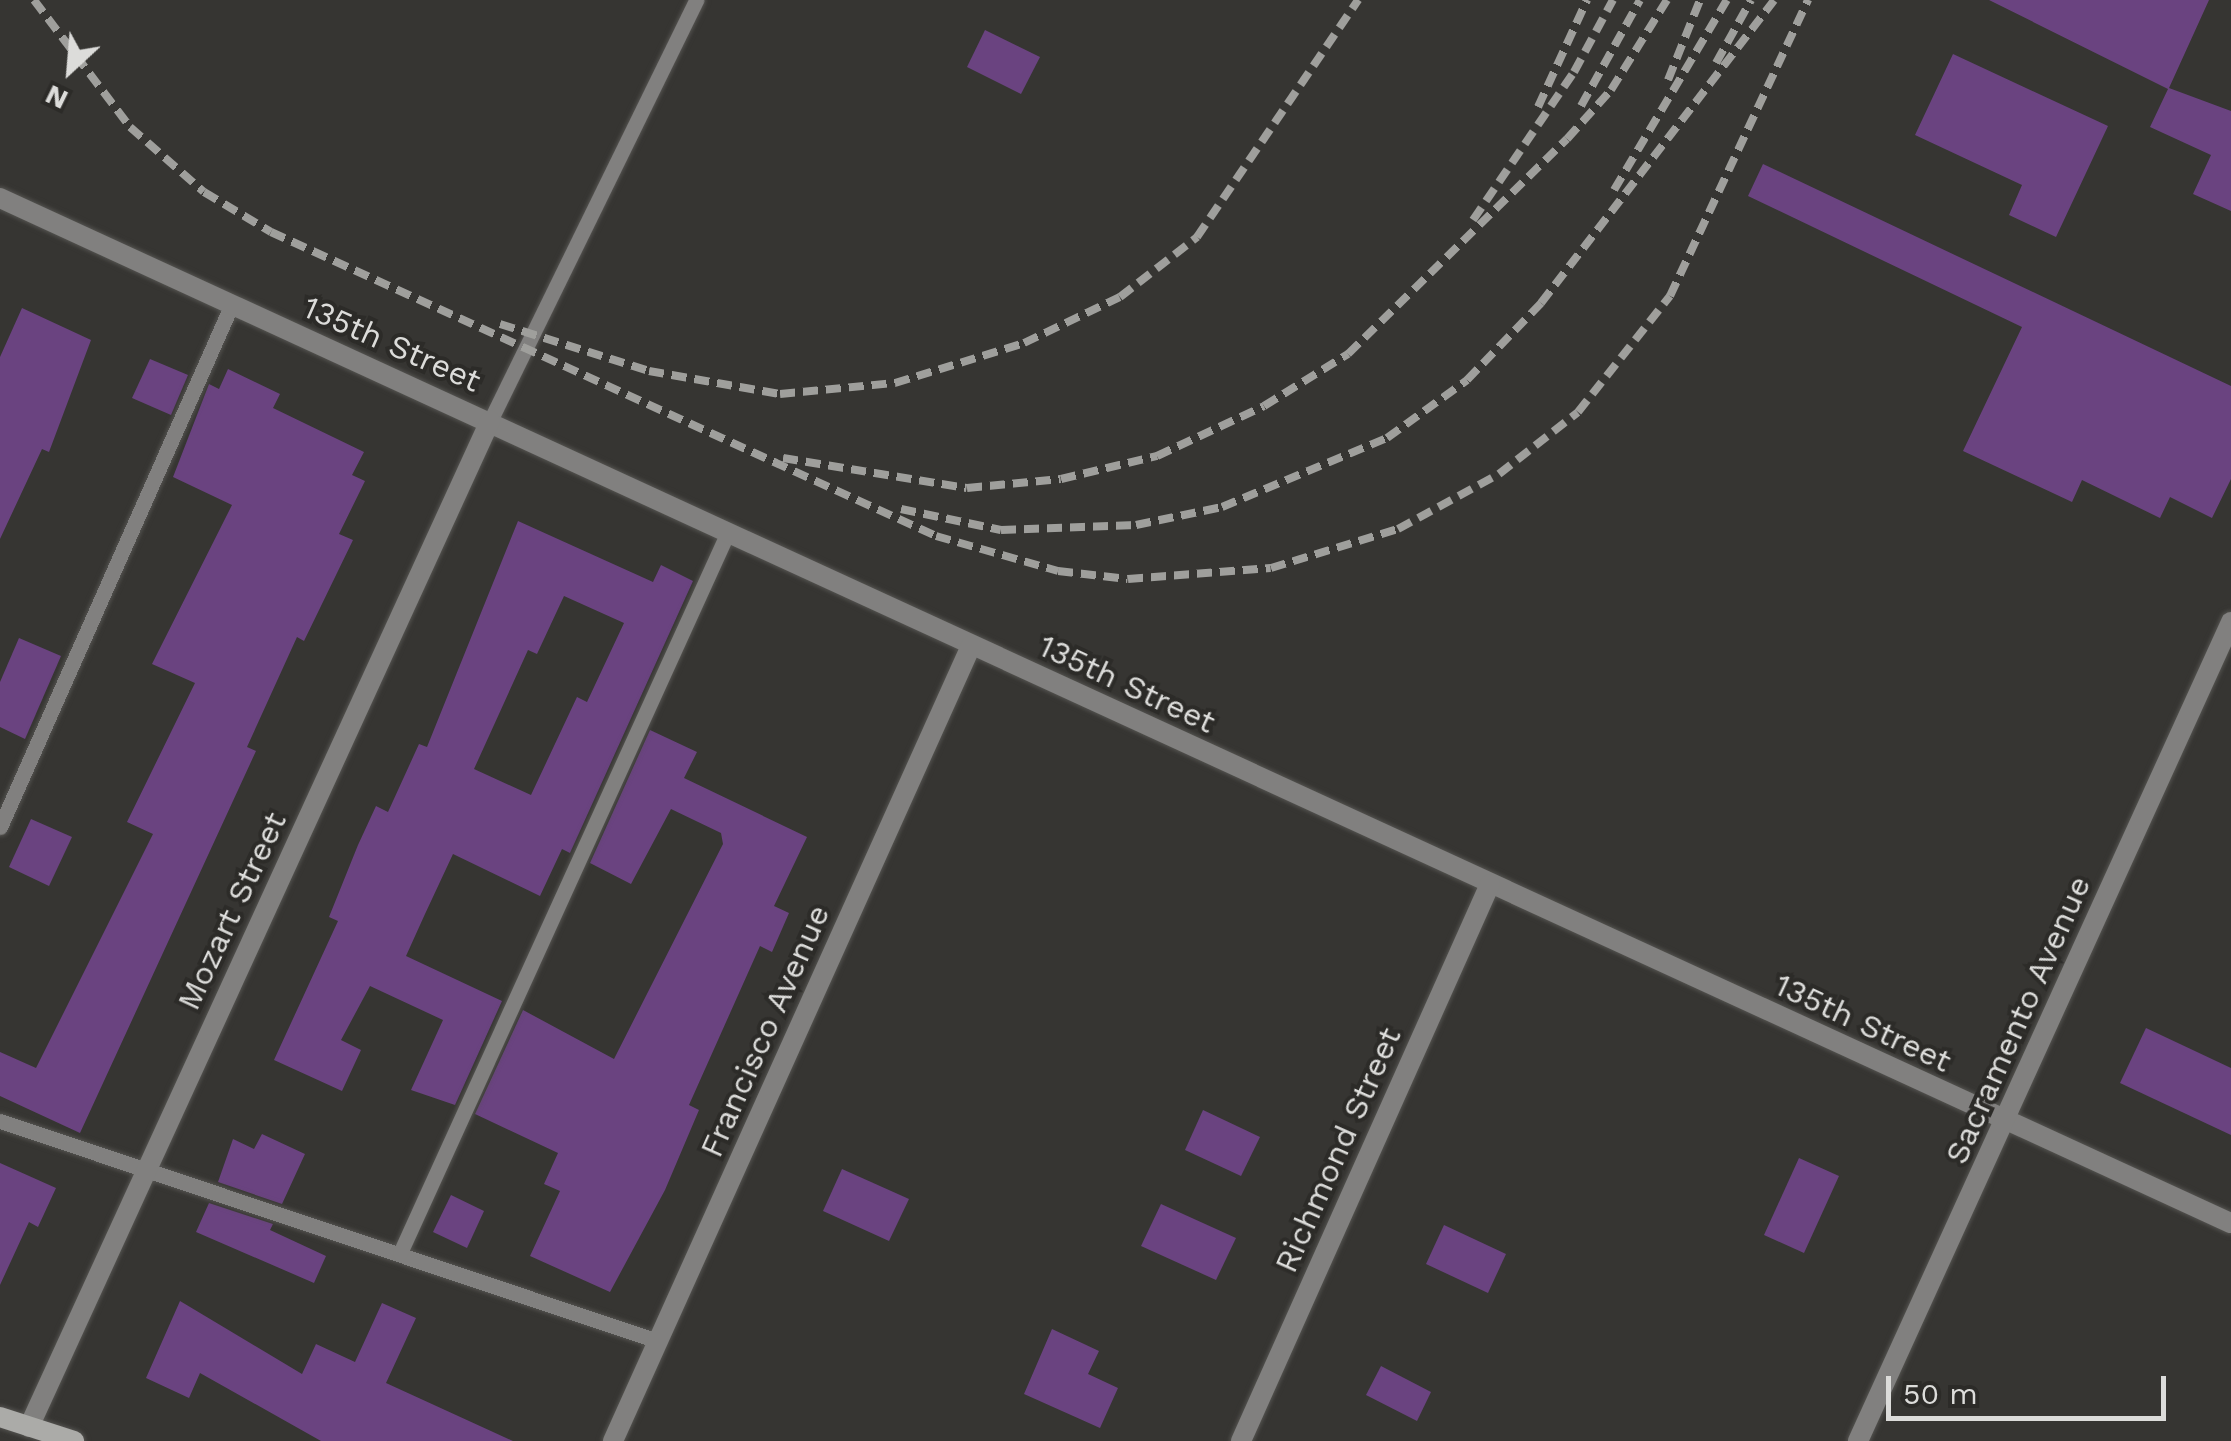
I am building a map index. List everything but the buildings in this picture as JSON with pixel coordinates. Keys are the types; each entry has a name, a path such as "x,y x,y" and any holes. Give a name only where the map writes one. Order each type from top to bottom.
{"street":[{"name":"135th Street","path":"0,199 490,420 971,646 2231,1223"},
{"name":"Mozart Street","path":"30,1427 490,420"},
{"name":"Sacramento Avenue","path":"1858,1441 2231,622"},
{"name":"Francisco Avenue","path":"613,1441 971,646"},
{"name":"Richmond Street","path":"1241,1441 1490,884"},
{"path":"0,1418 74,1441"}],"lane":[{"path":"490,420 696,0"},
{"path":"0,827 232,304"},
{"path":"400,1253 728,532"},
{"path":"0,1122 148,1166 658,1341"}],"railway":[{"path":"34,0 130,127 204,192 271,232 936,536 1058,571 1128,579 1271,568 1398,529 1499,474 1578,412 1670,296 1808,0"},
{"path":"500,324 649,371 780,394 895,383 1024,343 1120,297 1197,237 1358,0"},
{"path":"1538,107 1587,0"},
{"path":"1473,220 1574,72 1613,0"},
{"path":"1581,106 1640,0"},
{"path":"783,458 967,488 1061,479 1157,456 1264,406 1348,354 1567,139 1611,90 1667,0"},
{"path":"1668,80 1700,0"},
{"path":"1614,190 1727,0"},
{"path":"1716,63 1751,0"},
{"path":"901,509 1001,530 1136,525 1222,507 1387,438 1467,380 1541,303 1774,0"}]}
